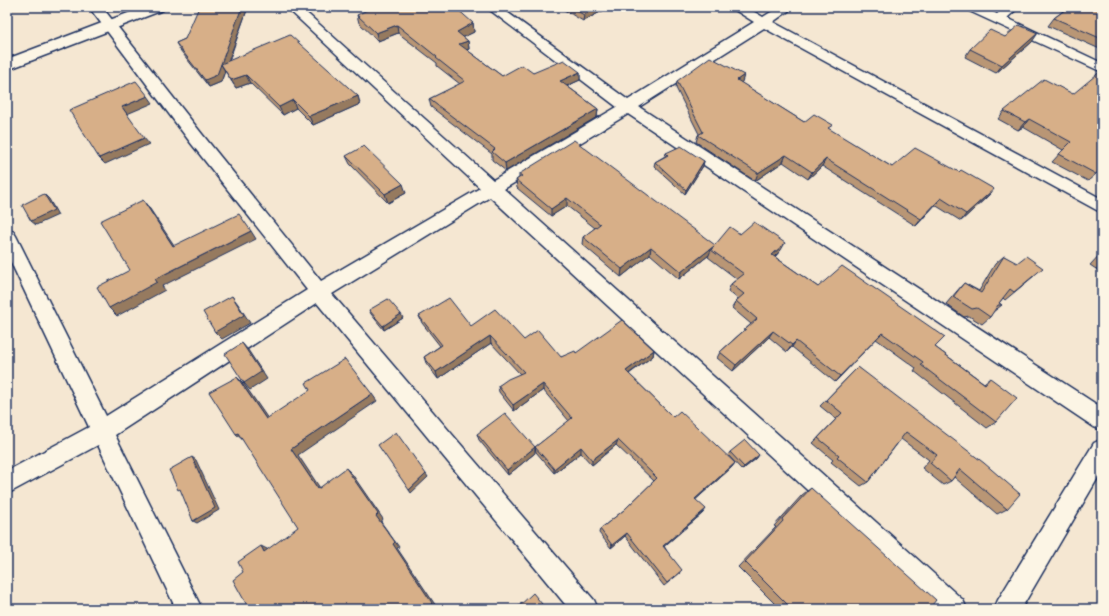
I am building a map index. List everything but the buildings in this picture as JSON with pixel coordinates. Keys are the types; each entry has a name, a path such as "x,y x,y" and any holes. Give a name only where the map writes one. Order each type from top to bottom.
{"street":[{"path":"95,7 319,292 585,609"},
{"path":"7,64 158,7"},
{"path":"292,7 954,609"},
{"path":"492,7 628,107 1102,420"},
{"path":"736,7 1102,207"},
{"path":"7,483 102,431 319,292 628,107 788,7"},
{"path":"972,7 1102,68"},
{"path":"998,19 1013,7"},
{"path":"7,236 189,609"},
{"path":"1007,609 1102,450"}]}
